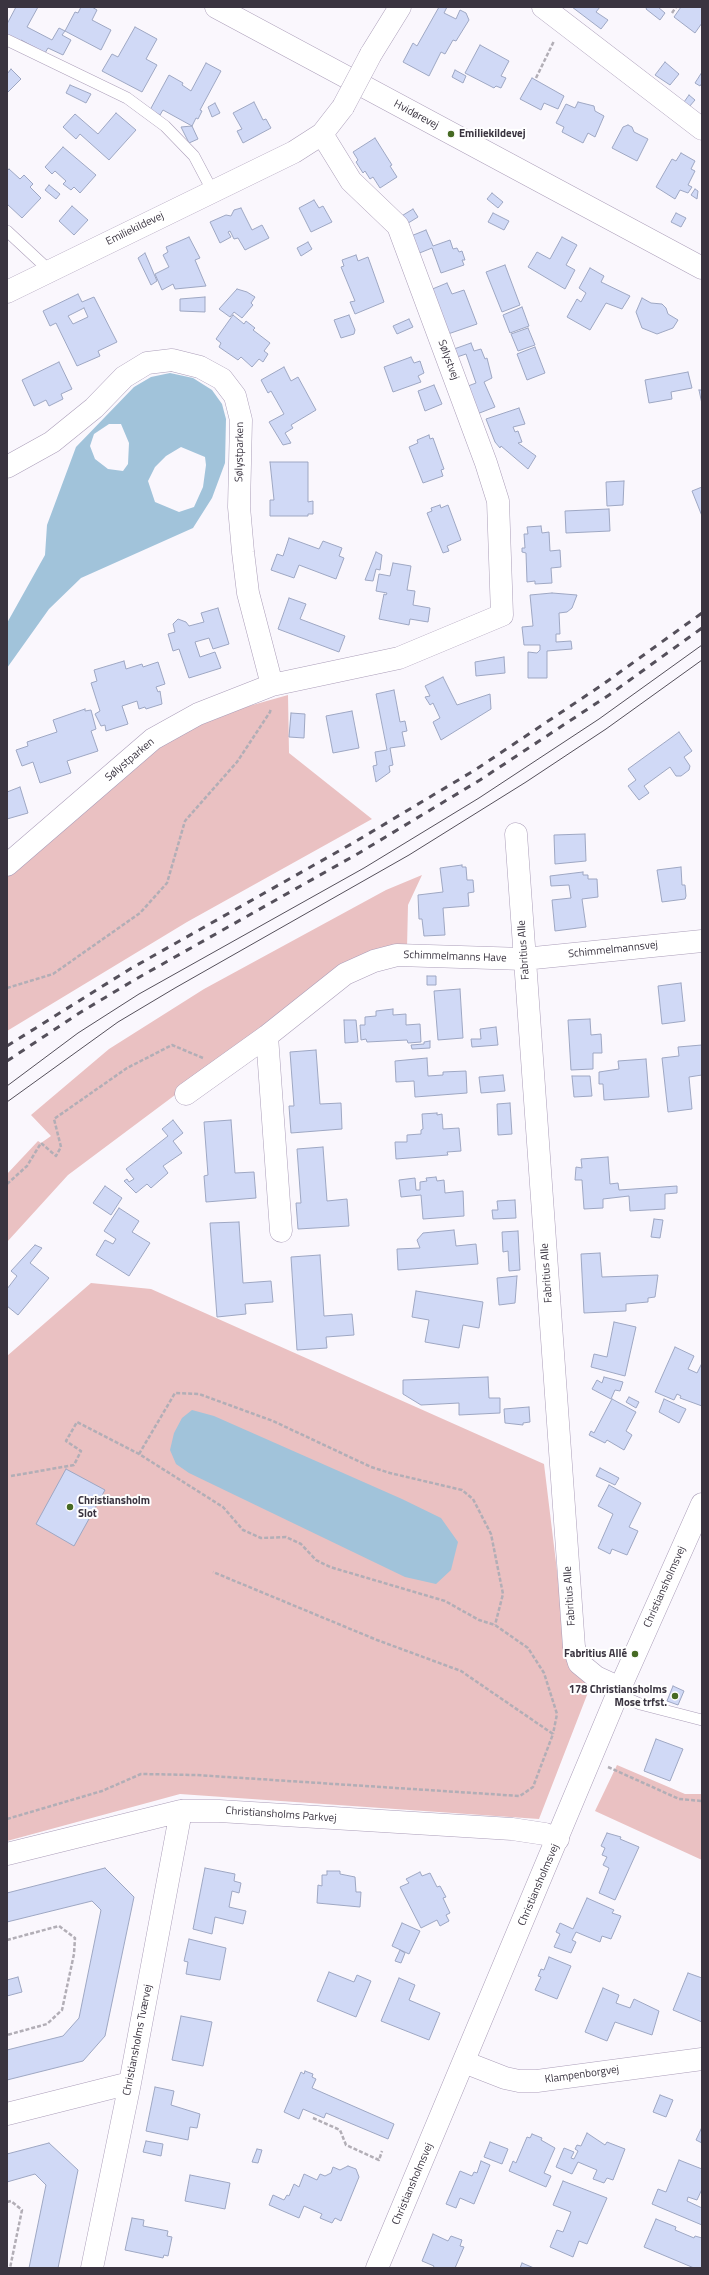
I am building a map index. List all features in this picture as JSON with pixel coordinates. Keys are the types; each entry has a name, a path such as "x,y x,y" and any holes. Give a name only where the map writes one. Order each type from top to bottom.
{"street":[{"name":"Hvidørevej","path":"216,7 702,268"},
{"name":"Emiliekildevej","path":"7,292 294,152 322,134 343,107 371,54 400,7"},
{"path":"543,7 702,129"},
{"name":"Sølystvej","path":"322,134 351,181 398,226 404,241 486,463 498,502 502,615"},
{"name":"Sølystparken","path":"7,467 52,442 94,408 124,377 147,363 172,360 200,367 222,379 235,396 241,420 239,506 243,552 248,593 272,685"},
{"name":"Sølystparken","path":"7,865 153,739 198,714 272,685 399,658 502,615"},
{"name":"Fabritius Alle","path":"516,834 574,1646 579,1662 596,1676 619,1691"},
{"name":"Schimmelmannsvej","path":"524,959 702,941"},
{"name":"Schimmelmanns Have","path":"186,1094 267,1036 345,974 374,961 397,955 524,959"},
{"path":"267,1036 281,1231"},
{"name":"Christiansholmsvej","path":"377,2268 619,1691 702,1504"},
{"name":"Christiansholms Parkvej","path":"7,1854 181,1811 219,1811 512,1829 545,1834 558,1839"},
{"name":"Christiansholms Tværvej","path":"92,2268 130,2083 181,1811"},
{"name":"Klampenborgvej","path":"464,2062 505,2078 520,2081 537,2081 702,2059"},
{"path":"7,2114 130,2083"}],"lane":[{"path":"7,40 127,98 165,126 194,156 213,192"},
{"path":"7,231 50,271"},
{"path":"619,1691 640,1704 702,1720"}],"path":[{"path":"672,13 676,7"},
{"path":"536,78 554,41"},
{"path":"7,988 53,974 140,914 167,882 185,821 237,762 270,712 272,685"},
{"path":"7,1184 27,1166 41,1143 56,1156 61,1147 54,1119 127,1068 172,1045 225,1067"},
{"path":"139,1454 175,1392 199,1394 273,1421 371,1467 462,1490 473,1499 491,1534 503,1594 495,1625"},
{"path":"7,1820 102,1791 141,1774 196,1775 520,1796 533,1787 553,1734 557,1714 544,1673 528,1648 495,1625 479,1620 445,1601 330,1568 316,1560 301,1544 286,1537 261,1538 243,1530 223,1507 139,1454 77,1422 66,1441 81,1451 74,1465 10,1476"},
{"path":"213,1572 377,1640 461,1671 553,1734"},
{"path":"591,1760 679,1799 702,1801"},
{"path":"7,1940 59,1926 75,1938 74,1954 62,2010 47,2024 7,2035"},
{"path":"313,2118 340,2130 346,2145 379,2160 382,2151"},
{"path":"7,2202 11,2201 22,2210 10,2268"}],"shaded area":[{"path":"288,695 289,753 372,819 187,922 7,1031 7,872 158,744 203,719"},
{"path":"422,875 408,905 407,948 262,1030 68,1175 7,1242 7,1174 38,1141 41,1143 51,1136 31,1115 109,1049 204,989 386,890"},
{"path":"91,1283 151,1289 544,1464 568,1661 592,1682 539,1819 180,1794 7,1841 7,1356"},
{"path":"617,1765 685,1794 702,1794 702,1860 595,1811"}],"water":[{"path":"170,373 193,378 212,390 222,404 226,419 225,463 212,498 193,528 81,578 49,609 7,668 7,623 45,555 47,525 76,447 134,387 151,377","holes":["109,424 121,424 129,443 128,464 123,471 108,469 95,459 90,446 94,434","181,447 205,457 206,465 203,487 194,507 179,512 155,502 148,481 155,467 166,456"]},
{"path":"192,1410 214,1416 402,1499 441,1518 458,1542 451,1570 436,1584 405,1577 189,1473 176,1464 170,1450 174,1433 182,1418"}],"building":[{"path":"16,7 38,7 27,27 52,40 59,28 65,31 62,35 71,40 63,55 48,48 45,53 21,40 18,44 7,38 7,24"},
{"path":"81,7 92,7 97,10 92,20 111,30 101,50 65,31 75,12 78,13"},
{"path":"439,7 447,7 444,13 456,19 460,10 466,13 469,20 456,41 453,40 445,54 441,52 429,76 403,62 413,43 417,46"},
{"path":"572,7 600,7 596,12 608,20 601,29"},
{"path":"647,7 658,7 665,13 660,20 646,9"},
{"path":"681,7 702,7 702,23 695,33 674,17"},
{"path":"135,27 157,39 146,59 157,65 142,92 102,71 112,54 118,57"},
{"path":"480,45 509,61 501,76 506,78 501,88 496,86 494,88 465,73"},
{"path":"665,62 679,74 670,85 655,75"},
{"path":"206,63 221,71 200,110 202,111 198,119 196,118 192,126 163,110 160,115 150,110 169,75 183,83 182,85 191,91"},
{"path":"11,69 21,79 7,93 7,74"},
{"path":"455,70 466,76 463,83 452,77"},
{"path":"702,72 702,83 700,86 695,83"},
{"path":"532,78 564,96 558,109 544,103 541,110 520,99"},
{"path":"70,85 91,94 86,103 66,93"},
{"path":"689,95 695,100 689,107 684,102"},
{"path":"254,102 263,120 266,119 271,128 243,143 237,131 242,129 233,113"},
{"path":"578,102 594,106 595,111 604,116 595,137 588,133 583,143 562,132 564,127 556,123 566,104 575,108"},
{"path":"215,103 220,113 212,117 208,107"},
{"path":"116,113 136,130 109,160 80,134 76,139 63,127 75,114 98,134"},
{"path":"628,125 632,127 634,132 648,139 637,161 612,148 623,127"},
{"path":"192,126 198,139 189,143 181,127"},
{"path":"375,138 392,165 390,166 397,177 380,188 373,177 370,179 365,171 363,173 356,162 358,160 353,152"},
{"path":"63,147 96,175 80,193 74,187 71,190 63,184 66,181 55,171 52,174 45,167"},
{"path":"681,153 695,161 691,169 695,171 688,185 692,187 688,193 680,190 675,199 656,187 672,159 676,161"},
{"path":"9,169 20,179 24,175 33,184 30,187 41,198 22,218 7,204 7,171"},
{"path":"49,185 60,194 56,199 45,190"},
{"path":"695,189 698,191 697,199 691,195"},
{"path":"492,193 503,202 498,208 487,199"},
{"path":"314,200 319,208 323,206 332,222 311,232 299,208"},
{"path":"72,206 88,220 74,235 59,221"},
{"path":"241,208 252,230 262,225 269,238 245,250 238,238 234,239 230,231 228,232 231,237 220,243 210,222 226,215 231,216 234,210"},
{"path":"413,209 418,217 405,225 400,217"},
{"path":"493,213 509,221 504,230 488,222"},
{"path":"676,213 686,218 681,227 671,222"},
{"path":"426,230 433,246 450,240 453,249 457,248 459,252 462,251 465,260 462,260 464,265 441,273 432,248 417,254 411,236"},
{"path":"189,237 200,258 195,260 206,286 175,289 173,284 162,290 155,274 169,267 163,255 168,252 166,247"},
{"path":"562,237 577,245 566,265 575,270 565,289 528,267 537,252 550,259"},
{"path":"308,242 312,249 301,256 297,248"},
{"path":"145,253 157,281 151,285 138,258"},
{"path":"356,255 358,261 368,257 384,302 355,314 350,302 355,301 341,267 344,266 342,260"},
{"path":"505,265 520,305 502,312 486,272"},
{"path":"590,268 604,276 601,282 630,296 622,309 606,303 590,330 567,317 577,299 581,302 586,293 579,288"},
{"path":"447,283 452,294 464,290 477,324 448,334 430,290"},
{"path":"237,289 247,292 255,297 251,303 253,305 242,318 234,312 230,317 219,309"},
{"path":"78,294 82,302 94,297 117,342 98,351 100,356 77,366 56,323 50,326 43,311","holes":["84,308 88,317 73,324 68,316"]},
{"path":"205,297 205,312 180,311 180,299"},
{"path":"642,298 651,303 662,304 666,308 668,314 678,320 673,328 657,334 642,328 636,312"},
{"path":"522,307 529,326 510,333 503,315"},
{"path":"233,315 244,324 246,321 255,328 253,330 270,343 264,351 268,354 263,362 259,359 252,367 241,357 238,360 219,347 221,343 216,339"},
{"path":"349,315 355,330 354,334 341,338 334,320"},
{"path":"409,319 413,327 397,334 393,326"},
{"path":"528,328 535,345 518,351 511,334"},
{"path":"471,343 474,351 481,349 485,359 487,358 492,378 484,382 495,407 477,414 468,386 476,383 466,354 457,357 454,349"},
{"path":"535,347 545,373 527,380 517,354"},
{"path":"411,357 414,363 420,361 424,373 418,376 421,382 393,392 384,367"},
{"path":"59,362 72,389 61,394 63,399 49,406 46,400 34,406 22,380"},
{"path":"284,367 291,381 298,377 316,410 291,425 293,428 285,433 291,443 283,445 269,422 284,414 271,391 268,393 261,380"},
{"path":"688,372 692,388 671,392 672,399 649,403 645,380"},
{"path":"434,385 442,404 425,411 418,391"},
{"path":"699,390 702,390 702,404"},
{"path":"519,408 525,424 513,427 515,432 518,431 522,442 518,443 536,456 528,469 501,446 500,448 495,442 486,419"},
{"path":"429,435 430,439 433,438 444,469 441,470 443,476 423,483 409,447 418,443 417,440"},
{"path":"270,462 308,462 308,502 313,501 313,514 308,514 308,516 270,516 270,500 274,500"},
{"path":"624,481 623,505 607,506 606,482"},
{"path":"702,487 702,516 692,491"},
{"path":"440,505 441,508 448,505 461,540 447,546 449,551 443,553 427,513 432,511 431,508"},
{"path":"609,509 610,531 566,533 565,511"},
{"path":"541,526 542,533 549,532 550,551 560,550 561,567 551,568 552,583 535,584 535,581 527,582 526,553 522,552 522,548 525,548 524,534 528,534 527,527"},
{"path":"289,538 319,549 323,541 342,548 339,556 344,558 336,579 299,565 294,578 271,570 277,554 283,556"},
{"path":"376,552 382,555 380,570 376,569 373,581 365,580"},
{"path":"393,563 411,566 407,590 415,591 413,605 430,608 428,622 410,619 409,625 379,619 384,594 386,595 387,593 376,591 379,574 390,576"},
{"path":"552,593 577,595 572,608 567,612 559,613 560,634 556,634 556,642 571,641 572,649 547,651 547,678 528,678 528,652 537,653 540,650 540,645 524,645 522,627 533,626 530,595"},
{"path":"289,598 306,604 300,619 345,636 339,652 278,629"},
{"path":"218,608 229,644 213,649 209,638 195,642 200,657 215,652 221,668 189,678 179,649 173,651 168,634 175,632 173,624 178,619 186,622 189,626 204,622 201,613"},
{"path":"504,657 505,673 476,676 475,662"},
{"path":"124,661 126,669 142,664 143,667 158,662 165,684 156,687 158,692 160,691 162,704 146,709 145,707 139,709 137,701 122,706 128,724 106,731 105,725 101,726 95,714 100,711 91,683 97,681 94,670"},
{"path":"443,677 457,705 490,694 491,709 441,740 433,722 440,718 433,703 430,705 425,697 430,696 425,686"},
{"path":"394,690 400,722 405,721 407,731 402,732 405,746 390,748 393,765 389,766 390,772 376,782 373,766 377,765 375,752 387,750 376,694"},
{"path":"85,709 85,711 91,710 96,729 91,731 98,751 67,761 71,773 40,783 33,762 22,766 16,750 28,746 27,742 57,732 53,720"},
{"path":"352,711 359,748 333,753 326,716"},
{"path":"291,713 305,714 304,738 289,737"},
{"path":"679,732 692,751 684,757 690,766 689,770 681,776 676,776 670,767 644,786 649,793 639,800 628,786 636,780 628,769"},
{"path":"20,787 28,813 7,819 7,792"},
{"path":"585,834 586,861 555,864 554,835"},
{"path":"462,865 462,867 466,867 467,880 473,880 474,892 468,893 469,906 443,908 445,935 424,936 422,919 419,919 418,895 443,892 440,868"},
{"path":"681,867 682,885 685,885 685,899 662,902 657,870"},
{"path":"583,872 583,875 588,875 588,879 597,879 598,897 582,899 586,927 555,931 552,900 571,898 569,885 551,886 550,876"},
{"path":"427,976 436,976 436,985 427,985"},
{"path":"681,983 685,1021 662,1024 658,986"},
{"path":"460,989 463,1038 438,1040 434,991"},
{"path":"393,1009 393,1015 406,1014 406,1025 420,1024 421,1042 408,1043 407,1040 367,1042 366,1039 361,1040 360,1025 365,1025 365,1017 376,1016 376,1011"},
{"path":"590,1019 591,1035 601,1034 602,1053 593,1053 593,1069 571,1070 568,1020"},
{"path":"344,1020 356,1020 358,1042 345,1043"},
{"path":"496,1027 498,1045 472,1047 471,1039 481,1039 480,1029"},
{"path":"430,1041 430,1048 412,1049 411,1045 424,1044 424,1042"},
{"path":"702,1045 702,1075 689,1077 692,1109 668,1112 662,1058 679,1056 678,1047"},
{"path":"316,1050 320,1104 341,1103 342,1129 291,1133 289,1106 294,1106 290,1052"},
{"path":"427,1058 428,1076 443,1075 443,1072 466,1071 467,1093 415,1097 414,1081 396,1082 395,1061"},
{"path":"646,1059 649,1097 604,1100 603,1084 599,1084 599,1072 619,1069 618,1061"},
{"path":"503,1075 505,1091 481,1093 479,1077"},
{"path":"572,1076 590,1076 592,1096 574,1097"},
{"path":"510,1103 512,1134 498,1135 497,1104"},
{"path":"437,1113 437,1115 442,1114 443,1129 459,1128 461,1151 447,1152 448,1155 396,1159 395,1142 407,1142 407,1135 421,1134 421,1130 423,1129 422,1114"},
{"path":"173,1120 183,1133 173,1141 182,1153 163,1166 168,1173 151,1188 147,1184 136,1193 124,1181 127,1179 129,1182 134,1179 126,1169 168,1136 162,1129"},
{"path":"231,1120 235,1173 254,1172 256,1198 206,1202 204,1176 208,1175 204,1122"},
{"path":"323,1147 327,1201 347,1199 349,1226 298,1229 296,1203 301,1203 297,1149"},
{"path":"608,1157 610,1184 618,1183 619,1190 677,1186 677,1193 665,1194 665,1209 630,1211 629,1196 603,1199 603,1208 584,1209 582,1180 575,1180 576,1167 582,1168 581,1159"},
{"path":"436,1177 437,1181 444,1180 445,1193 463,1191 464,1216 423,1219 421,1195 401,1197 399,1180 415,1178 416,1190 420,1190 420,1182 427,1181 426,1178"},
{"path":"105,1186 122,1198 111,1215 93,1203"},
{"path":"515,1200 516,1218 493,1219 492,1210 498,1210 497,1201"},
{"path":"119,1208 139,1221 132,1232 150,1243 129,1276 96,1255 105,1240 113,1244 116,1239 104,1231"},
{"path":"654,1219 663,1220 660,1238 651,1237"},
{"path":"239,1222 243,1283 271,1281 273,1302 245,1304 246,1314 217,1317 210,1223"},
{"path":"454,1230 456,1246 476,1244 478,1264 398,1270 397,1249 420,1248 417,1240 423,1233"},
{"path":"518,1231 520,1270 509,1271 508,1251 503,1252 502,1232"},
{"path":"35,1245 42,1248 30,1263 49,1278 18,1315 7,1306 7,1289 17,1276 11,1271"},
{"path":"600,1253 602,1277 658,1275 655,1297 648,1298 648,1302 626,1304 626,1311 584,1313 581,1254"},
{"path":"320,1255 324,1316 352,1314 354,1335 326,1337 327,1348 297,1350 291,1257"},
{"path":"517,1276 515,1303 499,1305 497,1278"},
{"path":"416,1291 483,1302 479,1328 463,1325 459,1348 425,1342 429,1320 412,1317"},
{"path":"614,1322 636,1327 625,1376 591,1367 594,1354 607,1357"},
{"path":"675,1347 694,1356 688,1369 697,1373 702,1363 702,1406 680,1398 681,1396 677,1394 674,1400 655,1392"},
{"path":"488,1377 489,1398 500,1398 500,1413 459,1415 459,1403 421,1405 403,1394 403,1380"},
{"path":"604,1377 623,1382 620,1391 615,1390 611,1399 592,1389 597,1380 602,1383"},
{"path":"629,1397 639,1402 636,1408 626,1402"},
{"path":"612,1399 636,1412 626,1431 632,1435 624,1450 607,1440 605,1443 589,1435 591,1431 594,1433"},
{"path":"664,1399 686,1409 679,1423 659,1412"},
{"path":"529,1407 530,1422 523,1423 523,1425 505,1423 504,1409"},
{"path":"600,1468 619,1478 615,1485 596,1476"},
{"name":"Christiansholm Slot","path":"66,1469 105,1490 74,1546 36,1524"},
{"path":"609,1485 641,1503 629,1527 638,1531 627,1555 612,1549 610,1554 598,1548 613,1514 598,1506"},
{"name":"178 Christiansholms Mose trfst.","path":"673,1686 684,1691 678,1705 667,1701"},
{"path":"656,1739 683,1749 670,1781 644,1771"},
{"path":"607,1833 621,1837 620,1839 639,1847 615,1900 599,1893 609,1868 603,1865 607,1857 602,1855 605,1848 601,1846"},
{"path":"105,1868 134,1897 105,2036 83,2061 7,2080 7,2050 63,2036 79,2018 101,1910 92,1901 7,1922 7,1893"},
{"path":"205,1868 235,1874 234,1881 241,1883 239,1893 232,1891 229,1907 246,1911 243,1924 215,1917 212,1934 193,1929"},
{"path":"327,1871 340,1871 340,1874 355,1877 356,1892 361,1892 360,1907 317,1903 318,1885 322,1886 322,1875 327,1875"},
{"path":"420,1872 422,1876 430,1873 437,1887 440,1886 446,1897 443,1898 450,1913 446,1915 449,1921 440,1926 437,1920 421,1928 400,1887 409,1883 406,1879"},
{"path":"587,1898 614,1910 612,1913 621,1916 611,1939 602,1936 600,1942 576,1932 572,1940 576,1942 571,1953 554,1947 560,1934 556,1932 560,1923 573,1929"},
{"path":"402,1923 420,1931 409,1954 392,1946"},
{"path":"189,1939 226,1948 220,1980 186,1974 188,1962 184,1961"},
{"path":"400,1950 405,1953 401,1963 395,1961"},
{"path":"549,1957 571,1966 557,1999 535,1990 541,1977 538,1976 541,1969 544,1970"},
{"path":"329,1972 354,1982 357,1975 371,1981 356,2017 317,2001"},
{"path":"688,1973 702,1978 702,2022 673,2010"},
{"path":"18,1977 22,1992 7,1996 7,1980"},
{"path":"399,1978 415,1985 409,2000 440,2013 429,2040 381,2021"},
{"path":"603,1988 619,1995 616,2003 630,2008 634,1999 659,2011 652,2035 615,2022 607,2041 585,2032"},
{"path":"181,2016 212,2022 203,2066 172,2060"},
{"path":"305,2071 313,2074 312,2077 316,2079 312,2088 394,2124 388,2139 326,2113 324,2118 303,2109 299,2119 284,2112 301,2072 304,2074"},
{"path":"155,2087 174,2091 171,2105 200,2114 197,2128 190,2127 188,2140 146,2131"},
{"path":"660,2095 673,2100 666,2117 653,2112"},
{"path":"702,2127 702,2143 696,2140"},
{"path":"587,2133 605,2145 607,2142 625,2149 613,2180 607,2178 604,2183 593,2179 597,2170 578,2162 572,2174 556,2167 564,2148 574,2152 571,2158 574,2159 578,2151 575,2149 577,2145 581,2146"},
{"path":"532,2134 542,2138 541,2140 555,2148 544,2173 551,2176 546,2187 509,2171 513,2161 516,2163 527,2137 530,2138"},
{"path":"146,2141 163,2144 161,2156 143,2152"},
{"path":"490,2142 508,2149 502,2164 484,2157"},
{"path":"49,2143 78,2170 58,2268 29,2268 46,2185 35,2174 7,2182 7,2154"},
{"path":"257,2149 262,2150 258,2163 252,2162"},
{"path":"679,2160 702,2169 702,2189 697,2200 688,2197 687,2201 702,2208 702,2225 652,2204 658,2189 666,2192"},
{"path":"481,2161 490,2165 474,2204 460,2198 456,2208 446,2204 460,2171 472,2176 474,2172 477,2173"},
{"path":"348,2166 356,2169 359,2177 341,2221 335,2218 332,2223 320,2218 322,2214 304,2206 299,2218 269,2205 273,2195 284,2200 287,2195 289,2196 294,2184 299,2187 304,2174 317,2180 320,2174 325,2176 331,2173 333,2167 340,2170"},
{"path":"190,2175 230,2183 225,2209 185,2201"},
{"path":"563,2181 607,2198 587,2244 579,2241 573,2257 550,2247 557,2230 563,2232 571,2212 553,2205"},
{"path":"132,2218 144,2220 143,2226 168,2231 167,2236 172,2237 168,2256 164,2255 163,2258 125,2250"},
{"path":"656,2219 676,2227 675,2230 694,2238 695,2236 702,2238 702,2268 694,2268 644,2247"},
{"path":"433,2234 448,2241 451,2236 462,2240 460,2246 464,2247 455,2268 433,2268 434,2266 422,2261"},
{"path":"522,2263 534,2268 520,2268"}],"tram line":[{"path":"7,1086 78,1033 139,994 364,868 479,798 599,719 702,645"},
{"path":"7,1102 118,1022 409,855 526,782 606,729 702,660"}],"railway":[{"path":"7,1046 130,969 353,843 475,770 602,685 702,613"},
{"path":"7,1061 81,1012 136,979 359,853 480,780 609,695 702,628"}],"place":[{"name":"Emiliekildevej","path":"451,134"},
{"name":"Christiansholm Slot","path":"70,1507"},
{"name":"Fabritius Allé","path":"635,1654"},
{"name":"178 Christiansholms Mose trfst.","path":"675,1696"}]}
